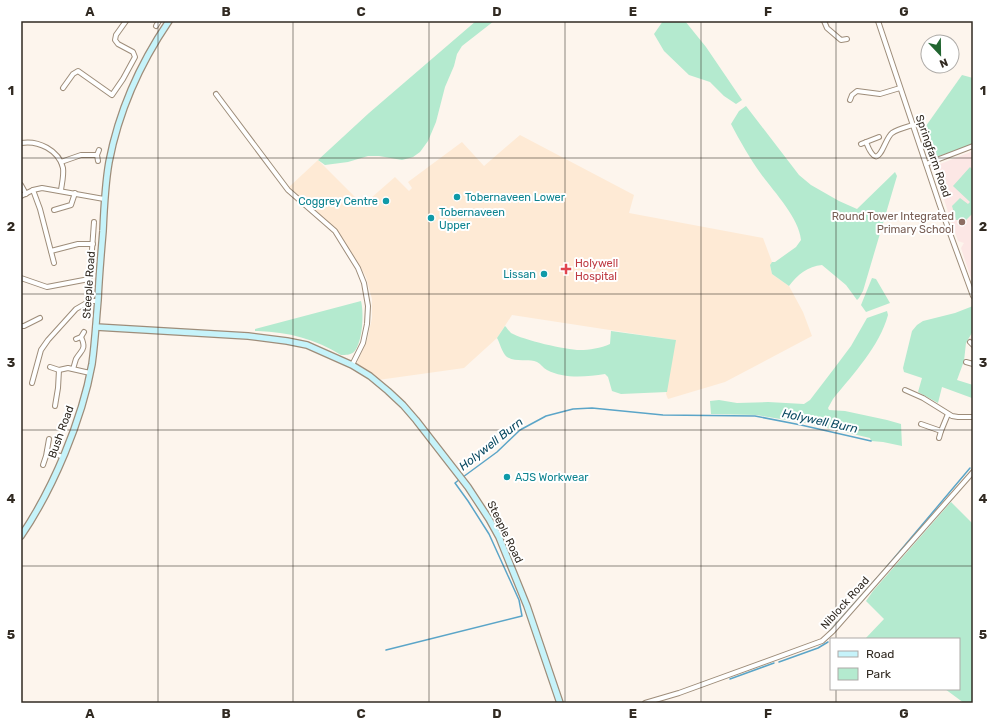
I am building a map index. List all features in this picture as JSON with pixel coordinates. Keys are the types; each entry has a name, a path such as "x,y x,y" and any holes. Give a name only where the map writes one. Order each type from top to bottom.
{"street":[{"path":"63,88 73,74 79,72 112,95 135,57 133,52 118,44 116,40 116,35 126,21"},
{"path":"156,26 159,21"},
{"name":"Steeple Road","path":"169,21 139,70 129,93 120,119 109,162 104,199 96,327 263,337 307,345 352,365 370,376 403,405 462,479 483,508 498,537 527,606 560,703"},
{"path":"824,21 829,29 841,40 847,39"},
{"name":"Springfarm Road","path":"878,21 926,164 973,296"},
{"path":"850,100 852,95 857,91 880,94 900,88"},
{"path":"216,94 288,190 335,231 358,268 364,283 368,306 367,324 363,343 352,365"},
{"path":"879,137 864,143 871,154 875,156 882,152 893,132 913,125"},
{"path":"21,143 31,142 40,144 52,152 61,162 64,174 61,190"},
{"path":"926,164 973,146"},
{"path":"98,161 97,155 99,150"},
{"path":"61,162 81,154 97,155"},
{"path":"21,185 26,194"},
{"path":"21,196 33,190 42,188 61,190 104,199"},
{"path":"33,190 40,209 54,263"},
{"path":"54,210 71,204 75,193"},
{"path":"92,250 94,222"},
{"path":"51,251 78,244 93,244"},
{"path":"21,278 50,287 84,279 89,281 90,273"},
{"path":"32,383 42,350 48,340 76,309 90,301 98,301"},
{"path":"21,326 27,325 40,318"},
{"name":"Bush Road","path":"21,536 45,495 63,457 80,410 90,373 96,327"},
{"path":"76,339 81,337 84,332"},
{"path":"73,369 76,358 83,350 84,345 81,337"},
{"path":"966,362 973,364"},
{"path":"50,367 59,370 68,368 90,373"},
{"path":"55,406 59,370"},
{"path":"905,390 910,395 929,401 948,414 958,418 973,417"},
{"path":"939,438 948,414"},
{"path":"921,424 941,431"},
{"path":"43,465 49,439"},
{"path":"47,451 63,457"},
{"name":"Niblock Road","path":"645,703 679,693 822,641 833,631 973,472"}],"shaded area":[{"name":"Holywell Hospital","path":"520,135 634,195 629,213 763,238 772,262 770,265 772,274 789,286 803,312 812,336 725,382 668,399 666,394 675,340 512,315 497,338 464,368 378,380 356,365 367,340 372,318 372,299 366,277 356,259 336,230 289,187 318,160 363,205 395,177 409,191 412,188 408,182 462,142 484,166"},
{"name":"Round Tower Integrated Primary School","path":"973,151 972,281 961,248 964,243 958,241 937,179 935,166"}],"green space":[{"path":"476,21 494,21 462,46 457,54 454,66 445,87 436,122 428,141 420,152 413,157 402,160 379,156 368,156 348,162 325,165 318,160 369,113"},
{"path":"663,21 685,21 706,47 742,100 736,104 724,96 710,82 689,75 664,51 654,34"},
{"path":"962,75 973,78 973,144 931,159 927,152 921,133"},
{"path":"746,106 799,175 811,185 839,201 857,209 895,172 897,176 863,291 857,300 846,285 822,265 812,267 803,272 789,286 772,274 770,265 772,262 775,262 796,247 801,240 796,223 791,214 753,162 731,124 739,111"},
{"path":"970,167 973,170 973,213 964,222 956,220 952,206 960,198 968,204 970,202 953,186"},
{"path":"872,278 876,279 890,303 866,312 861,305"},
{"path":"361,301 361,334 354,352 349,354 341,355 331,349 301,337 280,333 255,331 255,329"},
{"path":"973,306 973,331 966,343 964,361 957,380 973,385 973,396 972,398 942,387 938,403 918,392 922,378 904,372 903,368 912,331 923,321 955,313"},
{"path":"887,311 888,315 879,338 865,359 833,399 828,408 829,410 845,411 901,424 902,446 871,441 870,438 805,423 756,415 711,414 710,401 719,400 737,403 768,402 804,404 810,400 851,346 867,318"},
{"path":"505,326 511,333 525,339 574,350 603,347 610,344 611,331 676,340 667,392 621,394 612,391 608,377 605,374 590,376 561,375 547,370 537,362 511,359 504,353 497,338"},
{"path":"951,502 973,524 973,703 964,703 946,690 960,690 960,638 866,638 884,619 866,601 873,591"}],"waterway":[{"name":"Holywell Burn","path":"463,477 497,452 520,430 546,416 573,409 592,408 663,415 755,416 871,441"},
{"path":"828,633 884,570 970,468"},
{"name":"Holywell Burn","path":"386,650 522,616 519,600 489,534 455,483 460,479"},
{"path":"779,662 818,648 828,642"},
{"path":"730,679 774,663"}],"place":[{"name":"Tobernaveen Lower","path":"457,197"},
{"name":"Coggrey Centre","path":"386,201"},
{"name":"Tobernaveen Upper","path":"431,218"},
{"name":"Round Tower Integrated Primary School","path":"962,222"},
{"name":"Holywell Hospital","path":"566,269"},
{"name":"Lissan","path":"544,274"},
{"name":"AJS Workwear","path":"507,477"}]}
